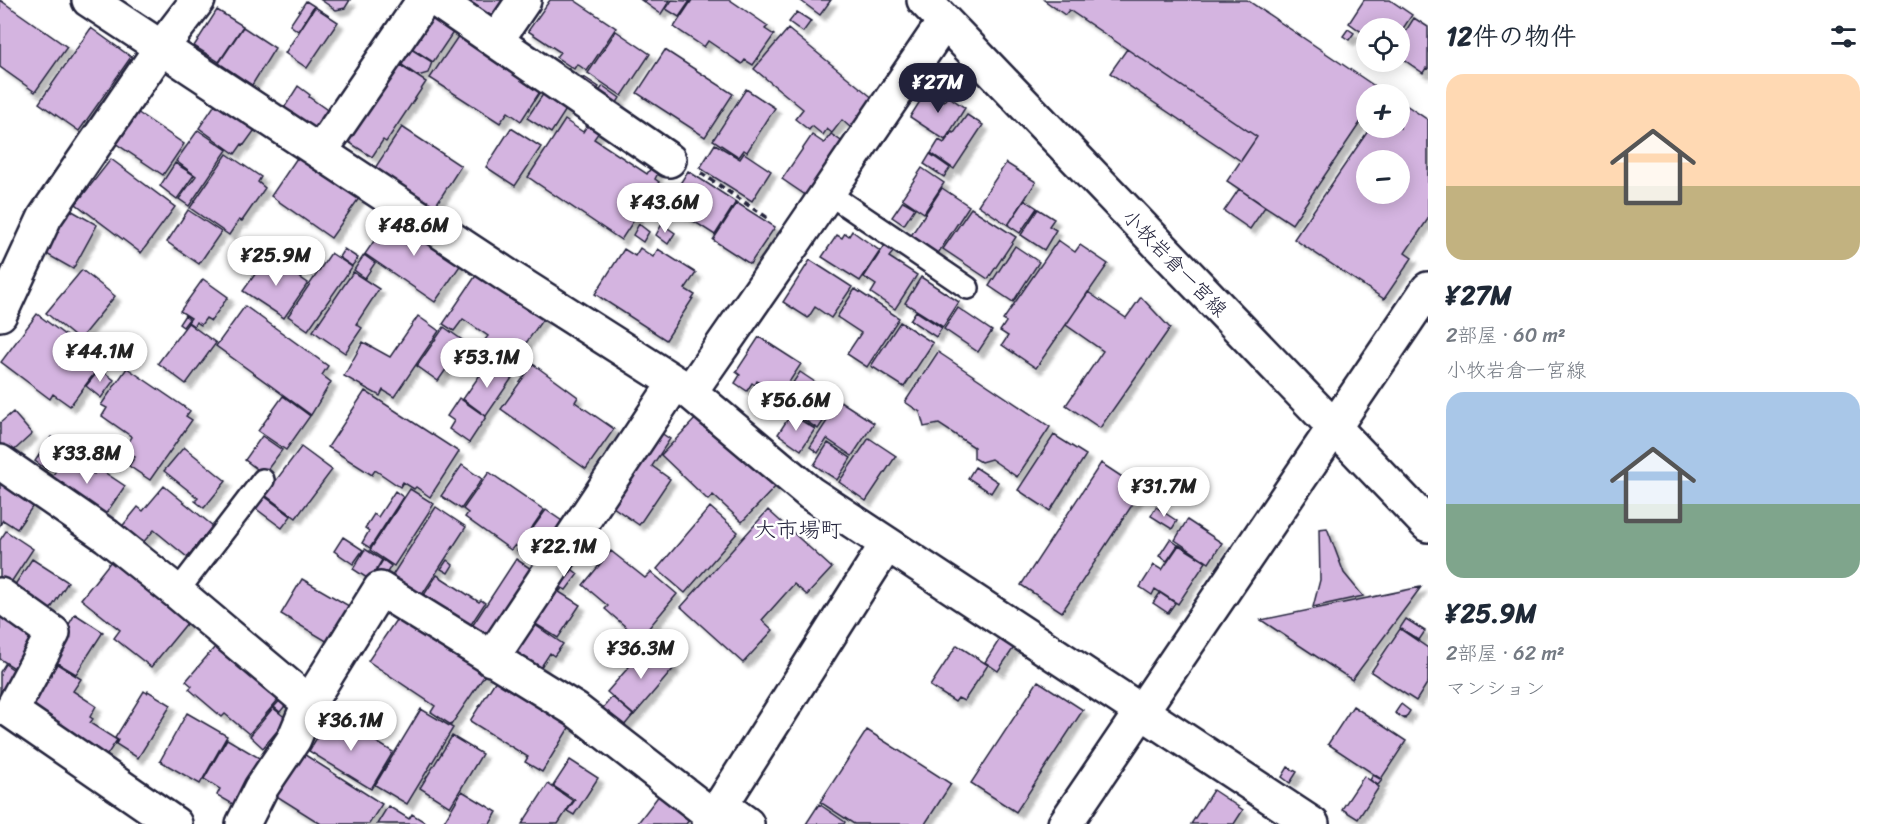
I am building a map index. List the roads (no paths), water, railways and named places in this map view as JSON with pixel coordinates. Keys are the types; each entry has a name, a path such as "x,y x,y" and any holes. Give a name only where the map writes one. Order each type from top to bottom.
{"street":[{"path":"89,0 576,320 682,387 810,493 1312,824"},
{"path":"0,314 45,216 161,48 198,0"},
{"path":"320,152 424,0"},
{"path":"436,0 669,160"},
{"path":"496,41 524,0"},
{"path":"491,658 682,387 797,238 828,193 934,11"},
{"name":"小牧岩倉一宮線","path":"934,11 1428,525"},
{"path":"1065,824 1428,289"},
{"path":"0,462 107,536 309,703"},
{"path":"243,824 261,788 294,739 309,703 380,589 576,710 723,818 887,544"},
{"path":"0,595 53,633 11,711 175,824"}],"lane":[{"path":"828,193 968,288"},
{"path":"177,592 263,480"}],"district":[{"name":"大市場町","path":"798,529"}]}
